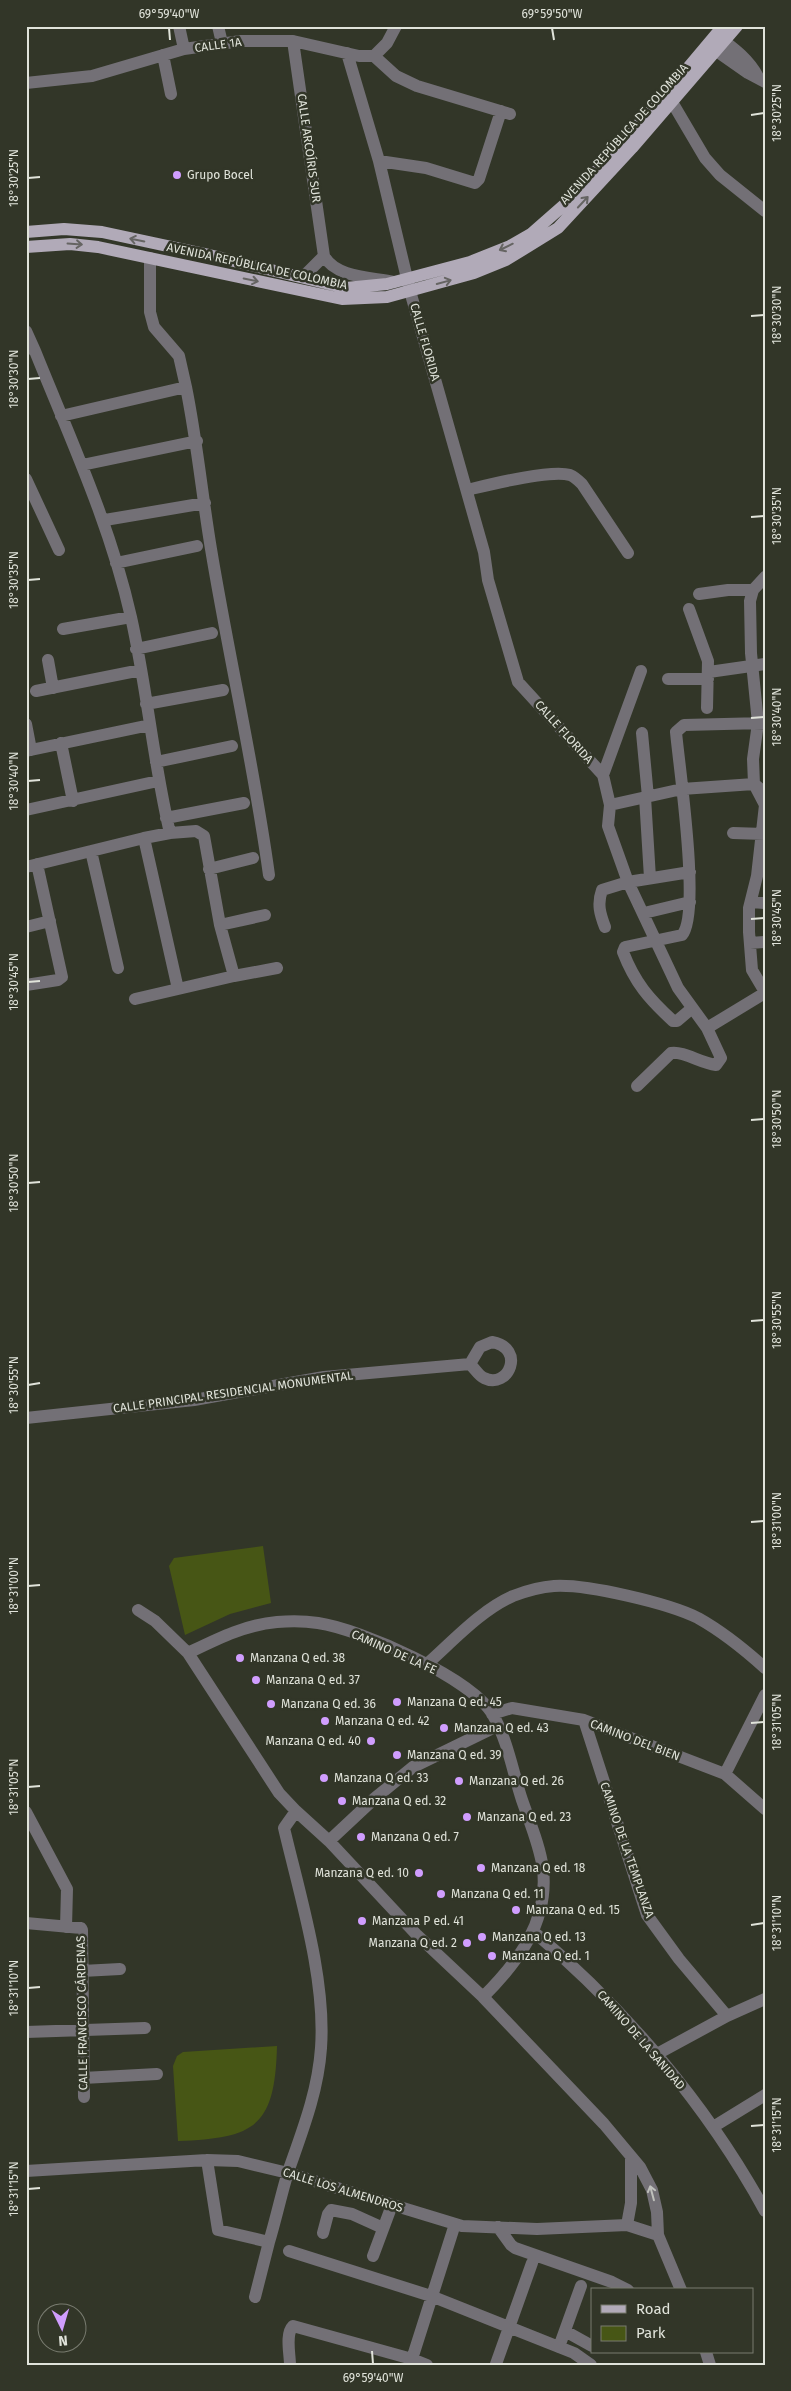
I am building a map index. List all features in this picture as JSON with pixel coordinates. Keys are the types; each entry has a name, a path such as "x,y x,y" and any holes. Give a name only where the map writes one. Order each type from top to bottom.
{"main road":[{"name":"AVENIDA REPÚBLICA DE COLOMBIA","path":"26,247 81,245 342,299 371,299 404,284 482,258 531,234 572,198 669,98 717,40 737,26"},
{"name":"AVENIDA REPÚBLICA DE COLOMBIA","path":"26,232 87,230 220,257 304,276 346,288 404,284"},
{"path":"26,253 45,245"},
{"path":"216,272 220,257"}],"street":[{"path":"179,26 184,49"},
{"path":"218,26 222,43"},
{"path":"379,161 426,168 475,183 479,179 505,113 417,86 396,76 374,56 388,43 396,26"},
{"name":"CALLE 1A","path":"26,83 92,76 184,49 222,43 270,40 293,41 347,53 374,56"},
{"path":"717,40 748,73 761,79"},
{"name":"CALLE ARCOÍRIS SUR","path":"293,41 324,256"},
{"name":"CALLE FLORIDA","path":"347,53 379,161 404,284 484,552 488,580 518,682 603,775 610,805 608,826 628,882 678,988 707,1028 721,1058 716,1065 695,1060 678,1052 671,1053 637,1086"},
{"path":"163,56 171,94"},
{"path":"669,98 690,135 710,164 720,175 765,211"},
{"path":"304,276 324,256 329,264 338,270 404,284"},
{"path":"150,258 150,312 154,327 178,356 197,441 211,548 260,806 269,875"},
{"path":"26,331 30,348 105,520 131,617 158,781 170,833"},
{"path":"61,416 186,387"},
{"path":"82,465 197,441"},
{"path":"466,490 538,477 564,474 572,476 582,484 628,553"},
{"path":"26,479 59,550"},
{"path":"105,520 205,503"},
{"path":"116,563 197,546"},
{"path":"707,1028 765,992 752,970 750,943 751,902 761,868 764,805 752,759 762,723 758,664 750,601 753,590 765,577"},
{"path":"699,594 728,590 753,590"},
{"path":"689,609 708,661 708,708"},
{"path":"63,628 131,617"},
{"path":"136,649 212,633"},
{"path":"48,660 52,688"},
{"path":"668,679 708,675 758,664"},
{"path":"36,691 141,670"},
{"path":"603,775 641,671"},
{"path":"146,704 223,690"},
{"path":"692,1009 677,1021 672,1022 643,992 632,974 623,952 626,947 682,936 686,931 690,902 690,872 676,732 684,725 762,723"},
{"path":"26,724 28,750 150,726"},
{"path":"642,734 650,878"},
{"path":"62,743 73,801"},
{"path":"156,762 232,746"},
{"path":"26,810 158,781"},
{"path":"610,805 682,789 759,784"},
{"path":"759,784 765,792"},
{"path":"166,818 244,803"},
{"path":"26,985 58,980 62,976 50,921 31,866 170,833 201,832 204,836 220,925 234,976"},
{"path":"733,833 763,835"},
{"path":"144,838 178,989"},
{"path":"91,851 118,968"},
{"path":"209,869 253,858"},
{"path":"605,927 599,912 599,898 602,890 628,882 690,872"},
{"path":"644,913 690,902"},
{"path":"751,902 765,903"},
{"path":"220,925 265,915"},
{"path":"26,927 50,921"},
{"path":"750,943 765,942"},
{"path":"135,999 277,968"},
{"name":"CALLE PRINCIPAL RESIDENCIAL MONUMENTAL","path":"26,1418 194,1400 324,1376 470,1364"},
{"path":"427,1664 493,1608 512,1597 534,1589 555,1586 579,1587 668,1606 718,1630 744,1647 765,1668"},
{"path":"138,1610 155,1621 188,1653 279,1793 296,1812 329,1841 416,1934 483,1997 604,2124 647,2177 657,2212 658,2235 680,2288"},
{"name":"CAMINO DE LA FE","path":"188,1653 251,1626 285,1622 318,1623 371,1640 427,1664 476,1697 495,1720 537,1843 543,1870 543,1896 534,1932 522,1955 483,1997"},
{"path":"726,1774 765,1695"},
{"name":"CAMINO DEL BIEN","path":"329,1841 375,1798 413,1767 495,1720 512,1708 584,1720 726,1774 765,1809"},
{"name":"CAMINO DE LA TEMPLANZA","path":"584,1720 647,1915 679,1959 727,2016"},
{"path":"26,1812 67,1889 66,1927 27,1927"},
{"path":"255,2297 288,2173 312,2104 321,2051 322,2026 316,1968 284,1828 296,1812"},
{"name":"CALLE FRANCISCO CÁRDENAS","path":"66,1927 80,1928 84,2097"},
{"name":"CAMINO DE LA SANIDAD","path":"534,1932 582,1974 656,2054 713,2127 765,2211"},
{"path":"82,1971 120,1969"},
{"path":"656,2054 727,2016 765,1999"},
{"path":"26,2032 145,2028"},
{"path":"83,2078 157,2074"},
{"path":"713,2127 765,2095"},
{"path":"627,2225 632,2195 631,2159"},
{"path":"207,2160 218,2230 269,2242"},
{"name":"CALLE LOS ALMENDROS","path":"26,2171 207,2160 255,2163 455,2224 537,2229 627,2225 658,2235"},
{"path":"373,2256 392,2205"},
{"path":"323,2233 328,2214 332,2210 352,2214 383,2228"},
{"path":"412,2359 455,2224"},
{"path":"498,2227 510,2245 515,2248 624,2288"},
{"path":"289,2251 431,2296 574,2353 591,2365"},
{"path":"496,2364 532,2263"},
{"path":"560,2347 581,2286"},
{"path":"290,2365 289,2336 293,2326 412,2359 427,2365"},
{"path":"565,2331 591,2345"}],"green space":[{"path":"263,1546 271,1603 230,1614 185,1635 169,1566 174,1558"},
{"path":"277,2046 272,2095 265,2111 256,2123 243,2131 226,2136 178,2141 173,2066 177,2056 183,2052"}],"place":[{"name":"Grupo Bocel","path":"177,175"},
{"name":"Manzana Q ed. 38","path":"240,1658"},
{"name":"Manzana Q ed. 37","path":"256,1680"},
{"name":"Manzana Q ed. 45","path":"397,1702"},
{"name":"Manzana Q ed. 36","path":"271,1704"},
{"name":"Manzana Q ed. 42","path":"325,1721"},
{"name":"Manzana Q ed. 43","path":"444,1728"},
{"name":"Manzana Q ed. 40","path":"371,1741"},
{"name":"Manzana Q ed. 39","path":"397,1755"},
{"name":"Manzana Q ed. 33","path":"324,1778"},
{"name":"Manzana Q ed. 26","path":"459,1781"},
{"name":"Manzana Q ed. 32","path":"342,1801"},
{"name":"Manzana Q ed. 23","path":"467,1817"},
{"name":"Manzana Q ed. 7","path":"361,1837"},
{"name":"Manzana Q ed. 18","path":"481,1868"},
{"name":"Manzana Q ed. 10","path":"419,1873"},
{"name":"Manzana Q ed. 11","path":"441,1894"},
{"name":"Manzana Q ed. 15","path":"516,1910"},
{"name":"Manzana P ed. 41","path":"362,1921"},
{"name":"Manzana Q ed. 13","path":"482,1937"},
{"name":"Manzana Q ed. 2","path":"467,1943"},
{"name":"Manzana Q ed. 1","path":"492,1956"}]}
